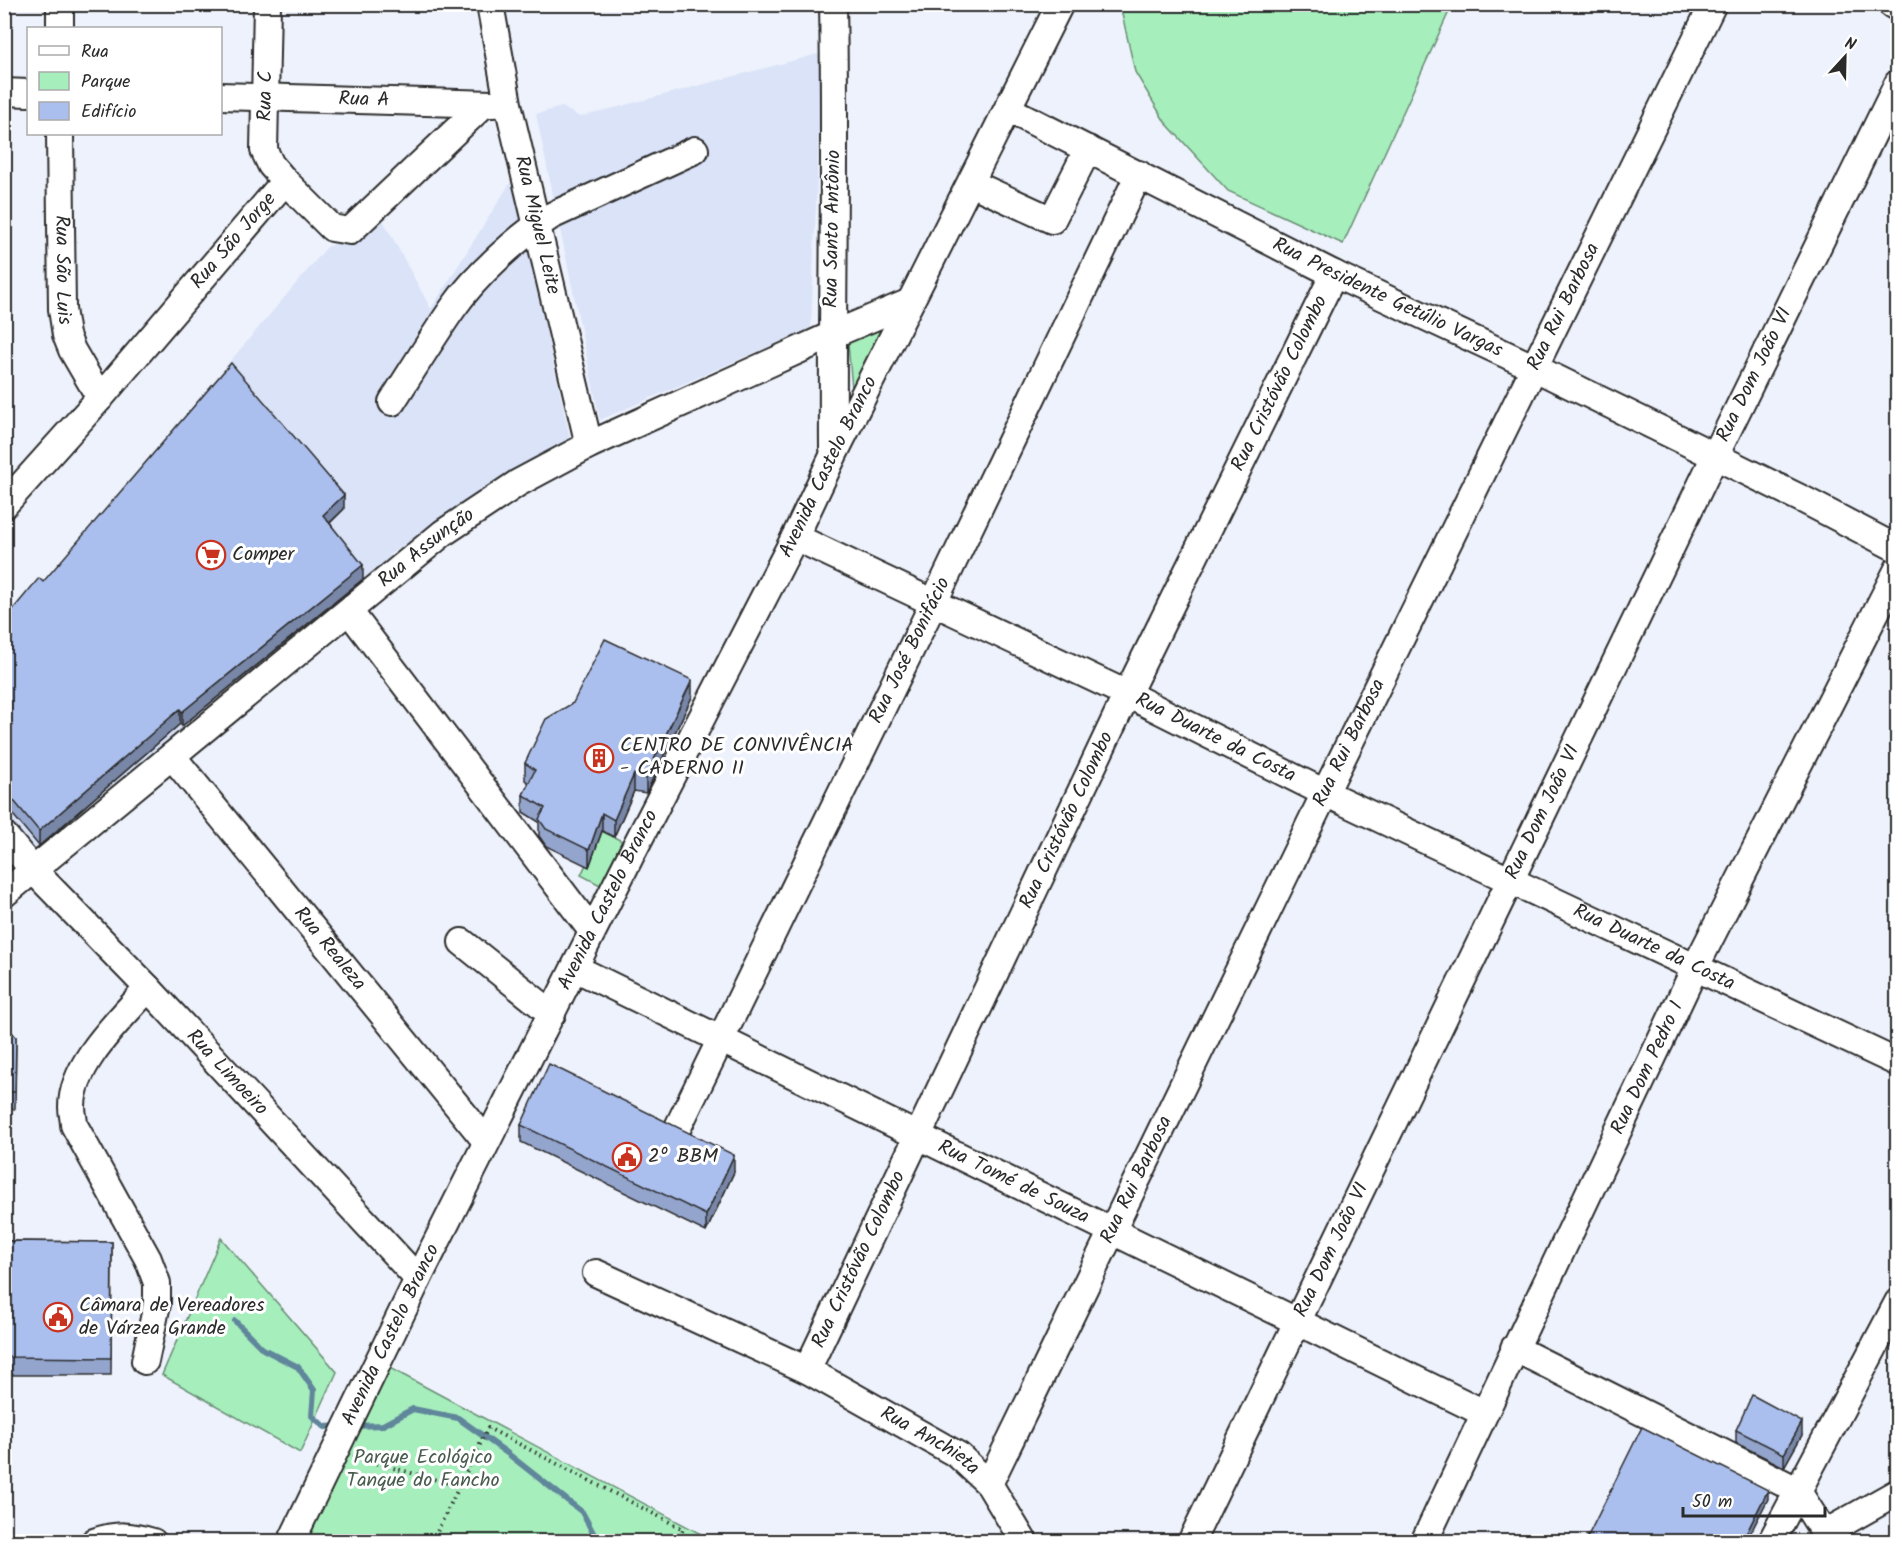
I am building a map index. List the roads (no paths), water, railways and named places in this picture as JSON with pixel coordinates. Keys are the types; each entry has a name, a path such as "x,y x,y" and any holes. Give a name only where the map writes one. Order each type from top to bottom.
{"street":[{"path":"60,4 60,27"},
{"name":"Rua C","path":"267,4 264,150 271,165 285,182"},
{"name":"Rua Santo Antônio","path":"833,4 835,76 832,335 834,454"},
{"path":"835,76 852,4"},
{"name":"Avenida Castelo Branco","path":"291,1542 486,1141 795,537 834,454 1060,4"},
{"name":"Rua Rui Barbosa","path":"989,1484 1713,4"},
{"path":"1891,4 1898,8"},
{"name":"Rua Miguel Leite","path":"488,7 496,104 537,225 589,445"},
{"name":"Rua Dom João VI","path":"1191,1542 1715,456 1898,83"},
{"path":"4,92 27,93"},
{"name":"Rua A","path":"222,96 496,104"},
{"name":"Rua São Jorge","path":"4,506 285,182 332,228 350,231 496,104"},
{"name":"Rua Presidente Getúlio Vargas","path":"1008,109 1334,274 1535,368 1806,501 1898,549"},
{"name":"Rua São Luis","path":"60,135 63,318 72,350 100,398"},
{"path":"970,183 1052,220 1088,149"},
{"path":"392,402 454,307 472,285 537,225 551,216 695,150"},
{"name":"Rua José Bonifácio","path":"678,1127 934,602 1139,174"},
{"name":"Rua Cristóvão Colombo","path":"807,1370 1128,694 1334,274"},
{"name":"Rua Assunção","path":"4,894 443,533 518,483 589,445 910,302"},
{"name":"Rua Duarte da Costa","path":"795,537 1128,694 1325,794 1898,1064"},
{"name":"Rua Dom Pedro I","path":"1424,1542 1695,968 1898,569"},
{"path":"349,611 592,932"},
{"name":"Rua Realeza","path":"172,756 486,1141"},
{"name":"Rua Limoeiro","path":"7,842 148,988 418,1278"},
{"path":"462,942 552,1014"},
{"name":"Rua Tomé de Souza","path":"574,968 1484,1413"},
{"path":"145,1361 157,1304 157,1283 148,1259 75,1125 72,1105 87,1059 148,988"},
{"name":"Rua Anchieta","path":"596,1273 807,1370 958,1455 989,1484 1024,1542"},
{"path":"1771,1542 1898,1302"},
{"path":"1514,1348 1797,1490 1827,1537 1898,1492"},
{"path":"94,1542 112,1535 134,1536 153,1542"}],"waterway":[{"path":"235,1321 263,1349 298,1367 314,1390 312,1416 325,1427 339,1426"},
{"path":"356,1426 383,1425 413,1409 458,1418 582,1512 598,1542"}],"place":[{"name":"Comper","path":"211,555"},
{"name":"CENTRO DE CONVIVÊNCIA - CADERNO II","path":"599,758"},
{"name":"2º BBM","path":"627,1157"},
{"name":"Câmara de Vereadores de Várzea Grande","path":"58,1317"}],"park label":[{"name":"Parque Ecológico Tanque do Fancho","path":"423,1470"}]}
